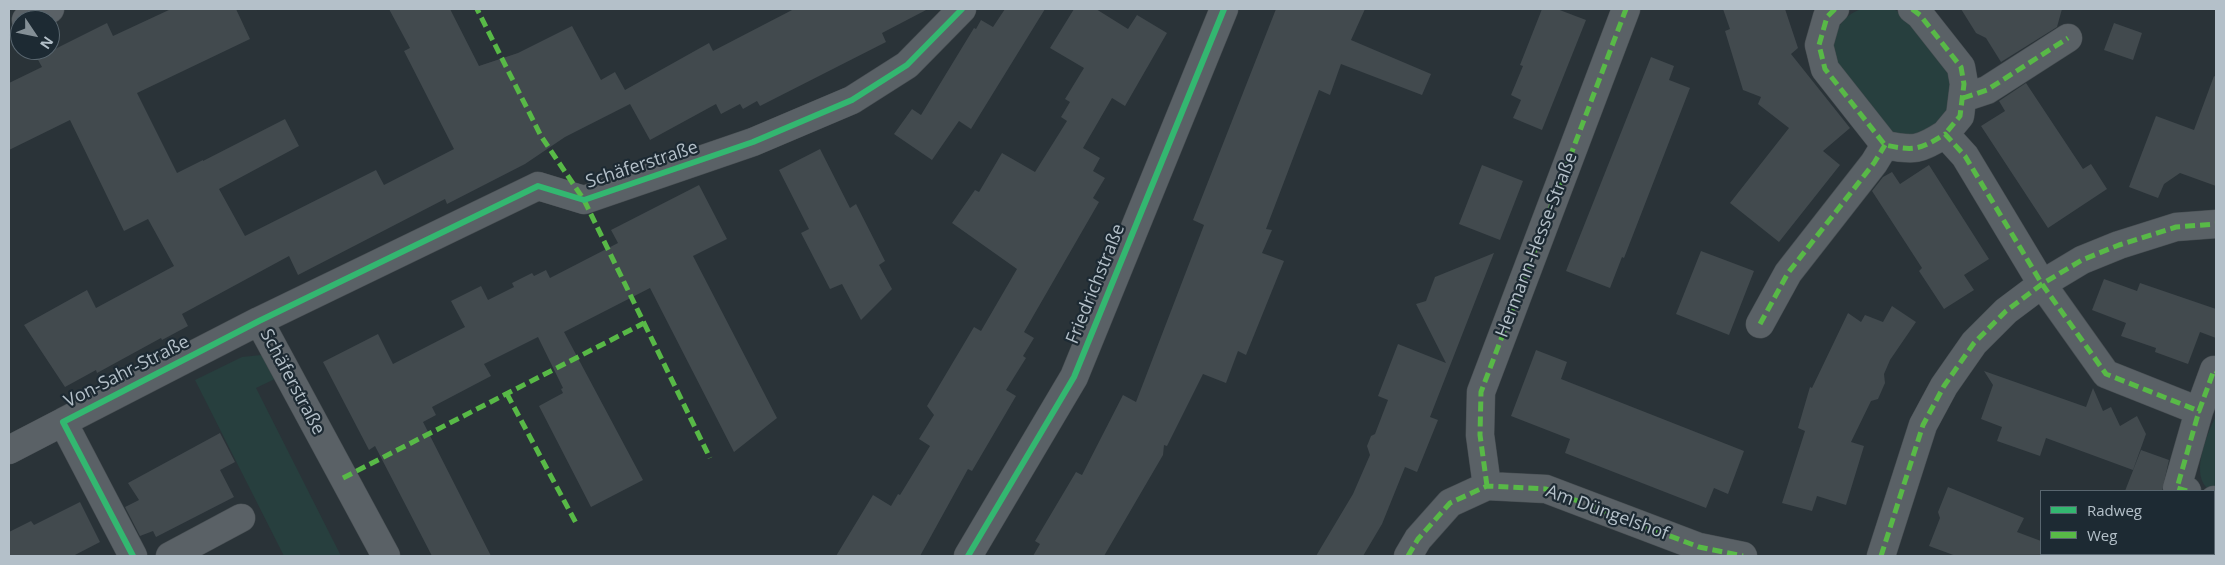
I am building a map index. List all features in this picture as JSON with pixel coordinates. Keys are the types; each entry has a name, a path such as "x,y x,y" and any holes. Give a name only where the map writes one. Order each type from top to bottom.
{"street":[{"name":"Schäferstraße","path":"386,556 260,321 538,186 584,200 752,142 852,100 907,66 962,9"},
{"name":"Friedrichstraße","path":"968,556 1074,377 1224,9"},
{"name":"Hermann-Hesse-Straße","path":"1487,486 1480,435 1481,392 1626,9"},
{"path":"1835,9 1827,17 1819,45 1825,70 1885,146 1903,149 1924,147 1945,134 1960,116 1964,84 1961,67 1920,15 1912,9"},
{"path":"1963,98 1987,90 2068,38"},
{"path":"1945,134 1964,156 2042,284 2106,374 2199,410"},
{"path":"1760,324 1788,273 1874,163 1885,146"},
{"path":"1881,556 1923,425 1944,386 1974,343 2006,311 2042,284 2082,260 2118,245 2176,227 2216,224"},
{"name":"Von-Sahr-Straße","path":"9,450 260,321"},
{"path":"2183,490 2178,488 2199,410 2214,370 2216,371"},
{"name":"Von-Sahr-Straße","path":"63,422 133,556"},
{"name":"Am Düngelshof","path":"1408,556 1418,538 1450,503 1487,486 1546,489 1699,547 1742,556"},
{"path":"170,556 242,518"}],"green space":[{"path":"1887,8 1895,10 1911,22 1947,68 1952,79 1954,92 1950,108 1934,128 1915,135 1902,135 1890,131 1877,119 1842,75 1834,55 1835,35 1847,17 1861,9"},
{"path":"261,355 276,367 281,376 256,388 341,556 284,556 195,380 242,357"},
{"path":"2216,416 2216,493 2215,490 2206,487 2200,471 2202,452"}],"building":[{"path":"171,9 236,9 250,39 137,93 177,173 285,119 299,146 219,189 245,236 376,170 384,185 454,149 404,51 410,48 389,9 450,9 479,66 518,53 572,26 601,80 615,72 625,90 709,43 713,51 794,9 928,9 882,33 886,42 760,106 757,101 743,109 740,104 721,114 716,104 650,140 630,104 565,137 525,164 447,204 445,199 298,275 289,256 182,314 188,326 162,340 161,338 97,373 96,370 65,387 24,325 87,290 96,308 174,266 148,219 124,231 70,120 9,150 9,83 42,67 38,60 60,60 60,46 107,23 113,36"},
{"path":"1005,9 1045,9 971,129 959,121 932,160 894,134 912,109 921,115 974,28 976,29 981,20 993,27"},
{"path":"1074,9 1096,9 1128,29 1137,15 1167,33 1125,106 1112,98 1083,148 1100,158 1093,171 1105,178 1093,198 1099,202 1024,332 1034,338 1023,356 1026,358 1006,390 1016,396 972,471 968,469 920,556 836,556 873,495 891,506 898,494 900,495 930,446 919,439 934,415 927,406 974,327 981,331 1017,269 952,223 975,190 979,192 1002,153 1035,172 1067,121 1061,117 1070,102 1065,99 1084,68 1050,48"},
{"path":"1276,9 1365,9 1351,40 1431,74 1422,95 1341,64 1330,95 1319,90 1266,229 1272,230 1262,253 1284,261 1246,355 1238,351 1226,383 1203,374 1167,446 1164,445 1163,455 1104,556 1033,556 1040,544 1035,541 1076,472 1082,475 1123,395 1136,402 1204,225 1193,220"},
{"path":"1542,9 1557,9 1586,20 1542,130 1513,118 1521,100 1511,95 1523,66 1520,65"},
{"path":"1723,9 1785,9 1798,48 1791,54 1850,128 1823,151 1840,165 1779,242 1730,203 1789,128 1758,104 1761,97 1743,90 1725,31 1730,29"},
{"path":"1961,9 2062,9 2057,27 2001,62 1986,38 1976,33"},
{"path":"2114,23 2142,33 2133,60 2104,50"},
{"path":"1651,57 1674,66 1669,80 1690,88 1624,258 1622,257 1610,288 1566,271"},
{"path":"2214,76 2216,77 2216,186 2180,173 2164,184 2158,198 2129,187 2156,116 2194,130"},
{"path":"2026,83 2083,169 2091,164 2107,189 2048,228 1981,126 2005,111 1999,101"},
{"path":"820,149 850,208 856,204 885,261 879,265 892,289 861,320 842,284 830,289 801,233 809,229 779,170"},
{"path":"1482,165 1523,181 1500,240 1459,224"},
{"path":"1929,165 1989,259 1964,275 1974,290 1944,309 1919,271 1922,268 1872,191 1883,177 1892,172 1900,184"},
{"path":"699,185 727,239 693,256 777,418 734,452 650,288 564,332 643,480 591,507 539,406 563,393 561,389 563,388 538,337 484,364 491,376 432,407 436,415 423,422 491,556 432,556 375,446 369,450 323,362 378,334 393,364 465,327 451,301 481,286 488,300 514,287 512,283 532,273 534,276 546,270 550,278 618,243 611,230"},
{"path":"1701,251 1754,271 1729,335 1676,314"},
{"path":"1494,253 1430,417 1438,420 1417,472 1405,467 1382,524 1363,556 1316,556 1353,494 1370,455 1367,446 1371,436 1375,434 1388,400 1378,396 1398,344 1446,363 1416,304 1426,301 1435,277"},
{"path":"2104,279 2137,291 2140,283 2216,309 2216,338 2200,332 2188,364 2155,352 2156,348 2121,336 2126,323 2092,310"},
{"path":"1892,306 1916,322 1890,360 1884,374 1885,383 1878,399 1871,401 1851,442 1864,446 1846,505 1817,496 1812,511 1782,503 1805,431 1798,428 1810,387 1812,388 1848,313 1861,322 1865,315 1883,322"},
{"path":"1536,350 1567,362 1561,379 1744,451 1728,494 1714,488 1706,508 1565,453 1570,439 1511,416"},
{"path":"1984,371 2086,407 2093,388 2103,411 2111,407 2120,426 2137,416 2146,434 2133,470 2046,438 2040,456 1997,441 2002,427 1981,419 1993,385"},
{"path":"220,433 235,462 220,470 234,497 156,537 153,531 140,536 125,507 139,500 128,483"},
{"path":"2141,450 2169,460 2162,490 2125,490"},
{"path":"1948,487 2024,518 2017,532 2040,541 2040,555 2075,556 1956,556 1929,546 1940,518 1938,512"},
{"path":"80,502 100,542 73,556 9,556 9,532 31,521 34,525"}],"marked path":[{"path":"343,478 644,323 584,200 541,136 477,9"},
{"path":"1487,486 1480,435 1481,392 1626,9"},
{"path":"1835,9 1827,17 1819,45 1825,69 1885,145 1916,148 1945,134 1965,156 2042,284 2106,374 2199,411 2214,370 2216,371"},
{"path":"1912,9 1920,15 1961,67 1964,84 1960,116 1945,134"},
{"path":"1963,98 1987,90 2068,38"},
{"path":"1760,324 1788,273 1874,163 1885,145"},
{"path":"1881,556 1923,425 1944,386 1974,343 2006,311 2042,284 2082,260 2119,245 2176,227 2216,224"},
{"path":"644,323 710,458"},
{"path":"507,394 576,523"},
{"path":"2184,490 2177,488 2199,411"},
{"path":"1408,556 1418,539 1450,503 1487,486 1546,489 1699,547 1743,556"}],"cycle path":[{"path":"133,556 63,422 259,321 538,186 584,200 753,142 852,100 907,65 962,9"},
{"path":"968,556 1074,377 1224,9"}]}
